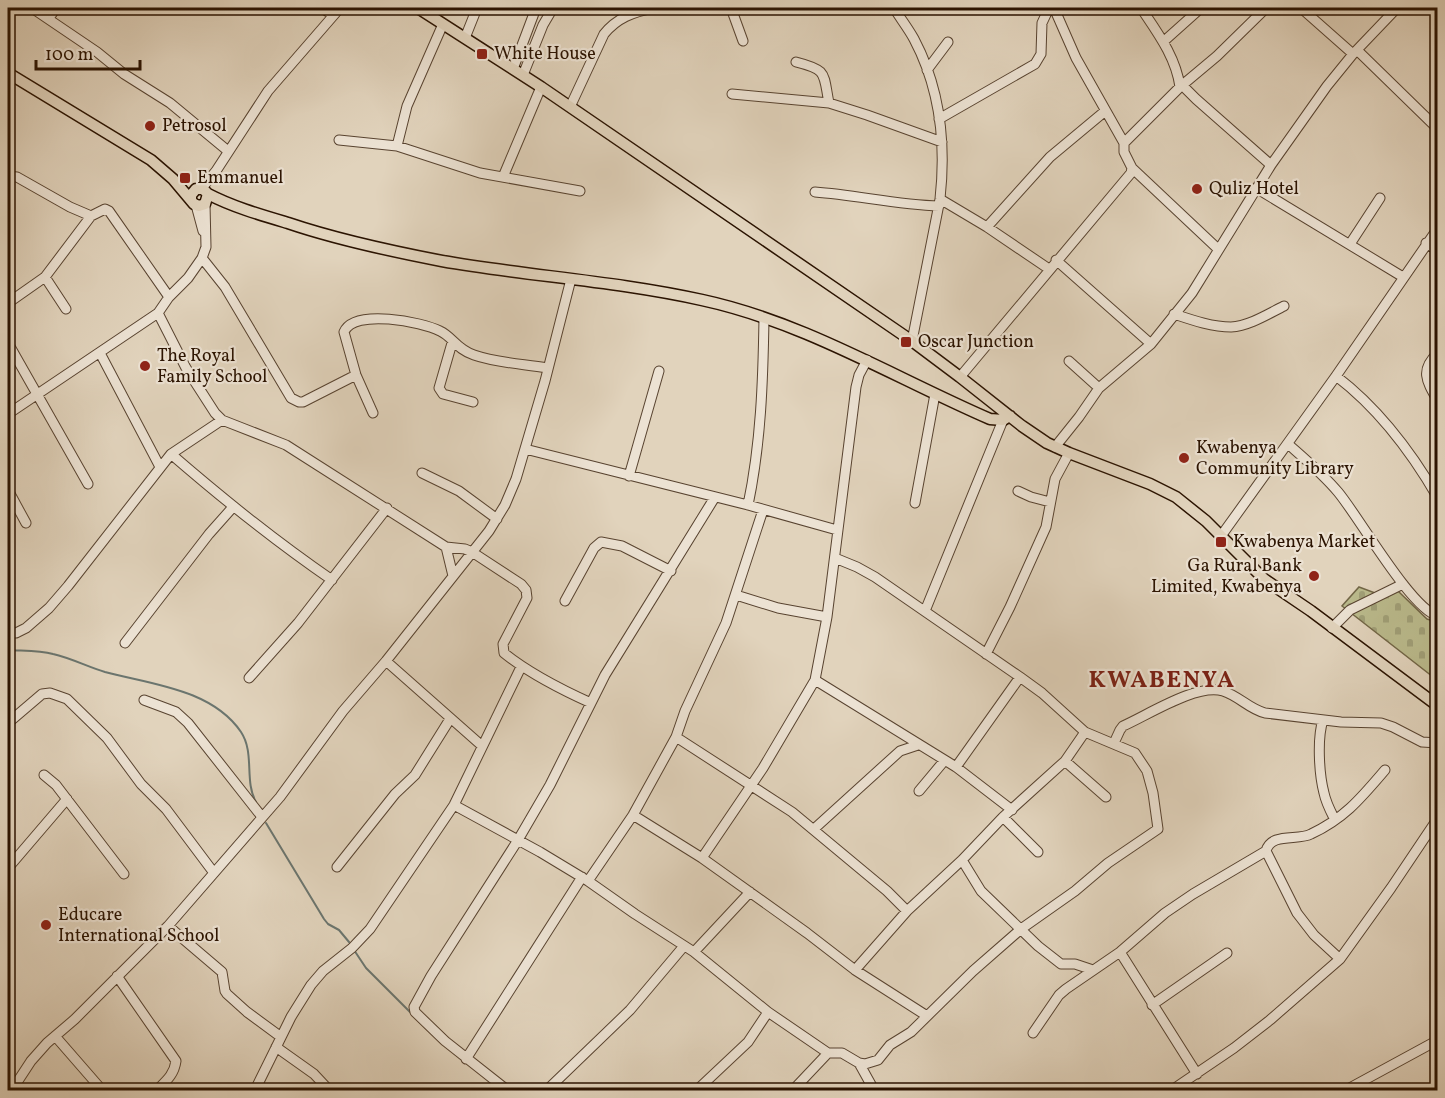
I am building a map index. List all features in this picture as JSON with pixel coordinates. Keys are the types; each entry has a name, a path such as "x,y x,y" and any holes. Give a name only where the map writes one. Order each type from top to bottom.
{"main road":[{"path":"418,8 541,87 912,341 960,377 1006,418 1055,447 1169,493 1195,512 1264,579 1437,706"},
{"path":"8,73 129,146 201,197 225,202 322,235 443,261 609,284 703,300 764,318 867,360 990,419 1006,418"}],"street":[{"path":"32,8 97,52 124,74 170,103 228,151"},
{"path":"49,18 56,8"},
{"path":"8,414 158,313 169,297 188,278 206,247 201,197 267,91 336,11 322,8"},
{"path":"465,38 477,8"},
{"path":"513,69 536,8"},
{"path":"523,75 553,8"},
{"path":"570,107 600,42 610,26 626,15 652,8"},
{"path":"731,8 743,41"},
{"path":"894,8 915,41 927,70 934,92 942,142 943,179 940,203 912,341"},
{"path":"939,119 1035,64 1041,54 1042,22 1052,8 1104,112 1124,143 1124,152 1132,168 1218,249"},
{"path":"1141,8 1163,42 1181,86 1271,165"},
{"path":"1163,42 1201,8"},
{"path":"1124,143 1181,86 1266,8"},
{"path":"1301,8 1355,52 1437,126"},
{"path":"1055,447 1099,388 1151,344 1192,293 1271,165 1327,86 1396,8"},
{"path":"397,146 407,106 443,24"},
{"path":"927,70 948,42"},
{"path":"519,53 529,58"},
{"path":"796,62 817,67 822,72 829,103"},
{"path":"503,177 541,87"},
{"path":"732,94 829,103 942,142"},
{"path":"987,227 1050,157 1104,112"},
{"path":"339,140 397,146 456,167 580,191"},
{"path":"960,377 1056,260 1119,188 1131,173 1132,168"},
{"path":"8,174 91,216"},
{"path":"1256,188 1403,277"},
{"path":"815,192 906,204 940,203 987,227 1049,269"},
{"path":"1350,244 1380,198"},
{"path":"8,303 45,277 91,216 105,209 109,211 169,297"},
{"path":"1221,536 1336,376 1437,228"},
{"path":"1426,243 1437,251"},
{"path":"201,258 225,287 291,398 299,402 307,401 356,375"},
{"path":"1056,260 1151,344"},
{"path":"45,277 66,309"},
{"path":"12,1090 31,1061 168,926 280,797 343,711 386,661 498,519 511,493 525,449 571,279"},
{"path":"1174,314 1196,321 1230,327 1257,319 1284,306"},
{"path":"158,313 186,368 222,420 286,445 446,547 472,552 516,580 526,590 527,598 502,647 504,652 521,667 561,690 591,703"},
{"path":"748,504 758,452 762,410 764,318"},
{"path":"373,413 356,375 344,332 346,327 356,322 378,319 427,325 445,333 452,343 472,355 547,368"},
{"path":"8,343 36,396 88,484"},
{"path":"452,343 439,388 443,394 473,402"},
{"path":"100,353 160,467"},
{"path":"1437,353 1428,365 1426,373 1437,401"},
{"path":"702,858 784,735 815,680 827,617 856,387 867,360"},
{"path":"1069,361 1099,388"},
{"path":"629,476 660,370"},
{"path":"1336,376 1353,389 1382,420 1421,470 1437,498"},
{"path":"915,503 935,394"},
{"path":"925,611 1006,418"},
{"path":"16,633 26,628 49,608 171,454 222,420"},
{"path":"1288,444 1337,491 1403,584 1428,612 1437,616"},
{"path":"525,449 748,504 837,530"},
{"path":"986,654 1046,527 1054,480 1069,453"},
{"path":"171,454 233,507 332,580"},
{"path":"422,473 459,491 498,519"},
{"path":"8,490 26,523"},
{"path":"1018,491 1050,502"},
{"path":"507,1090 466,1059 415,1012 414,1007 466,919 518,840 558,770 605,675 715,497"},
{"path":"125,643 233,507"},
{"path":"249,678 332,580 387,508"},
{"path":"466,1059 585,879 633,814 676,737 685,711 716,648 736,595 763,510"},
{"path":"565,601 594,548 601,542 622,546 671,571"},
{"path":"446,547 453,576"},
{"path":"454,805 585,879 694,952 768,1012 828,1053 842,1053 859,1063 872,1063 878,1060 890,1045 907,1035 973,971 1021,929 1075,891 1108,863 1158,829 1153,793 1145,765 1136,753 1085,732 1020,677 875,577 835,558"},
{"path":"1332,628 1350,610 1403,584"},
{"path":"736,595 778,608 827,617"},
{"path":"386,661 481,745"},
{"path":"255,1090 281,1037 311,985 323,971 352,948 370,929 454,805 481,745 521,667"},
{"path":"956,767 1020,677"},
{"path":"815,680 956,767 1012,810"},
{"path":"1114,743 1123,726 1199,692 1221,690 1255,710 1323,720 1381,723 1422,742 1437,743"},
{"path":"8,723 42,694 50,693 67,699 106,738 141,784 166,809 214,873"},
{"path":"144,700 176,712 188,723 262,817"},
{"path":"337,867 395,794 415,775 450,719"},
{"path":"1323,720 1320,733 1321,777 1324,795 1335,820"},
{"path":"855,970 907,910 1065,761 1085,732"},
{"path":"900,733 900,751"},
{"path":"676,737 752,784 814,829 888,891 907,910"},
{"path":"814,829 900,751 918,744"},
{"path":"919,791 944,761"},
{"path":"1065,761 1106,797"},
{"path":"1033,1033 1059,995 1120,952 1166,913 1192,894 1266,851 1267,846 1277,840 1309,836 1335,820 1355,806 1385,770"},
{"path":"44,775 56,785 124,874"},
{"path":"8,868 67,800"},
{"path":"633,814 702,858 855,970 927,1016"},
{"path":"1003,817 1038,852"},
{"path":"1172,1090 1270,1020 1340,959 1437,818"},
{"path":"1429,832 1437,840"},
{"path":"1266,851 1297,913 1314,935 1340,959"},
{"path":"962,860 981,891 1058,962 1076,964 1094,970"},
{"path":"694,952 750,892"},
{"path":"168,926 222,972 227,994 281,1037"},
{"path":"547,1090 630,1010 684,946"},
{"path":"1120,952 1197,1074"},
{"path":"1152,1005 1227,953"},
{"path":"117,976 176,1061 169,1078 157,1090"},
{"path":"698,1090 748,1042 768,1012"},
{"path":"55,1036 102,1090"},
{"path":"1346,1090 1437,1040"},
{"path":"276,1047 314,1074 329,1090"},
{"path":"793,1090 828,1053"},
{"path":"859,1063 874,1090"}],"green space":[{"path":"1359,587 1383,596 1398,591 1427,619 1437,622 1437,680 1342,606"}],"waterway":[{"path":"8,650 42,652 60,656 105,672 179,690 214,706 229,718 245,740 248,749 252,794 256,802"},
{"path":"266,823 324,919 339,930 349,942"},
{"path":"354,950 366,968 412,1014"}],"place":[{"name":"White House","path":"482,54"},
{"name":"Petrosol","path":"150,126"},
{"name":"Emmanuel","path":"185,178"},
{"name":"Quliz Hotel","path":"1197,189"},
{"name":"Oscar Junction","path":"906,342"},
{"name":"The Royal Family School","path":"145,366"},
{"name":"Kwabenya Community Library","path":"1184,458"},
{"name":"Kwabenya Market","path":"1221,542"},
{"name":"Ga Rural Bank Limited, Kwabenya","path":"1314,576"},
{"name":"Educare International School","path":"46,925"}],"district":[{"name":"KWABENYA","path":"1162,681"}]}
